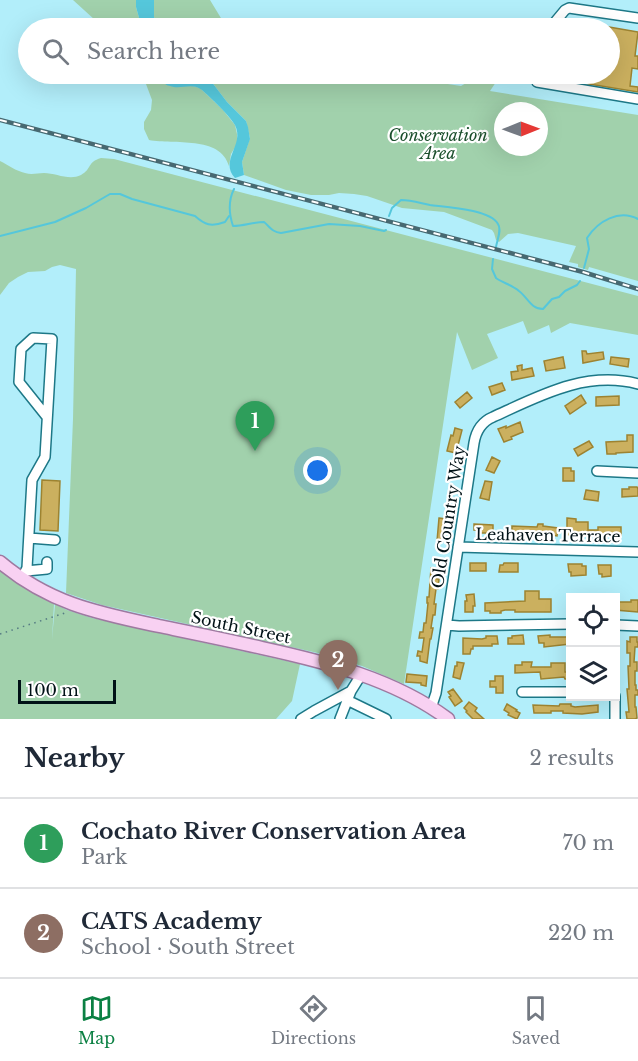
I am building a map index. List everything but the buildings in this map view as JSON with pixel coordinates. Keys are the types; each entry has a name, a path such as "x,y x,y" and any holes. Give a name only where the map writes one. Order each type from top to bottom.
{"main road":[{"name":"South Street","path":"0,562 24,574 54,597 76,606 310,659 361,675 395,689 448,719"}],"street":[{"path":"558,18 569,8 638,18"},
{"path":"549,84 638,99"},
{"path":"47,417 19,382 21,349 33,338 52,339 45,457 32,480 29,538 24,574 46,569 47,562"},
{"name":"Old Country Way","path":"431,708 436,693 474,443 476,434 483,423 489,418 570,385 602,380 638,384"},
{"path":"597,471 638,473"},
{"path":"29,538 55,540"},
{"name":"Leahaven Terrace","path":"458,547 638,552"},
{"path":"447,625 566,624"},
{"path":"620,625 638,626"},
{"path":"340,719 349,695 361,675"},
{"path":"522,692 566,692"},
{"path":"301,719 349,695"},
{"path":"349,695 386,719"},
{"path":"615,701 615,719"}],"path":[{"path":"0,634 64,614 76,606"}],"green space":[{"path":"73,0 136,0 139,18 93,18"},
{"path":"154,0 210,0 221,18 155,18"},
{"path":"146,84 200,88 235,125 237,144 231,154 229,166 224,156 206,145 149,140 144,129 144,122 151,110 152,100"},
{"name":"Conservation Area","path":"213,84 448,84 461,86 495,84 490,91 638,115 638,281 589,267 588,270 569,262 576,246 518,233 508,234 499,242 492,230 444,212 402,208 354,194 311,195 286,190 244,175 242,162 250,138 246,121"},
{"path":"101,158 114,159 638,296 638,335 570,323 551,333 549,325 528,334 523,321 487,334 498,358 472,370 457,332 404,684 362,666 318,653 102,605 66,593 76,269 60,265 45,271 28,272 9,283 0,295 0,161 28,174 49,173 76,177"},
{"path":"0,571 54,604 52,640 55,604 92,618 300,664 292,701 276,719 0,719"}],"water":[{"path":"136,0 154,0 155,18 139,18"},
{"path":"166,84 213,84 246,121 250,139 242,162 244,175 235,178 231,171 230,165 237,132 229,117 202,90 194,87"}],"waterway":[{"path":"234,189 230,208 233,226 264,222 273,230 281,233 329,224 386,230"},
{"path":"0,236 55,222 110,194 120,194 195,216 208,224 225,222 229,216"},
{"path":"389,216 392,208 401,200 477,212 486,215 498,224 496,247"},
{"path":"584,268 589,249 587,238 597,226 616,216 624,215 638,219"},
{"path":"493,259 492,269 496,278 516,289 539,309 543,309 552,299 559,297 580,281"}],"railway":[{"path":"0,120 583,272 638,289"}],"place":[{"name":"Cochato River Conservation Area","path":"255,451"},
{"name":"CATS Academy","path":"338,690"}]}
